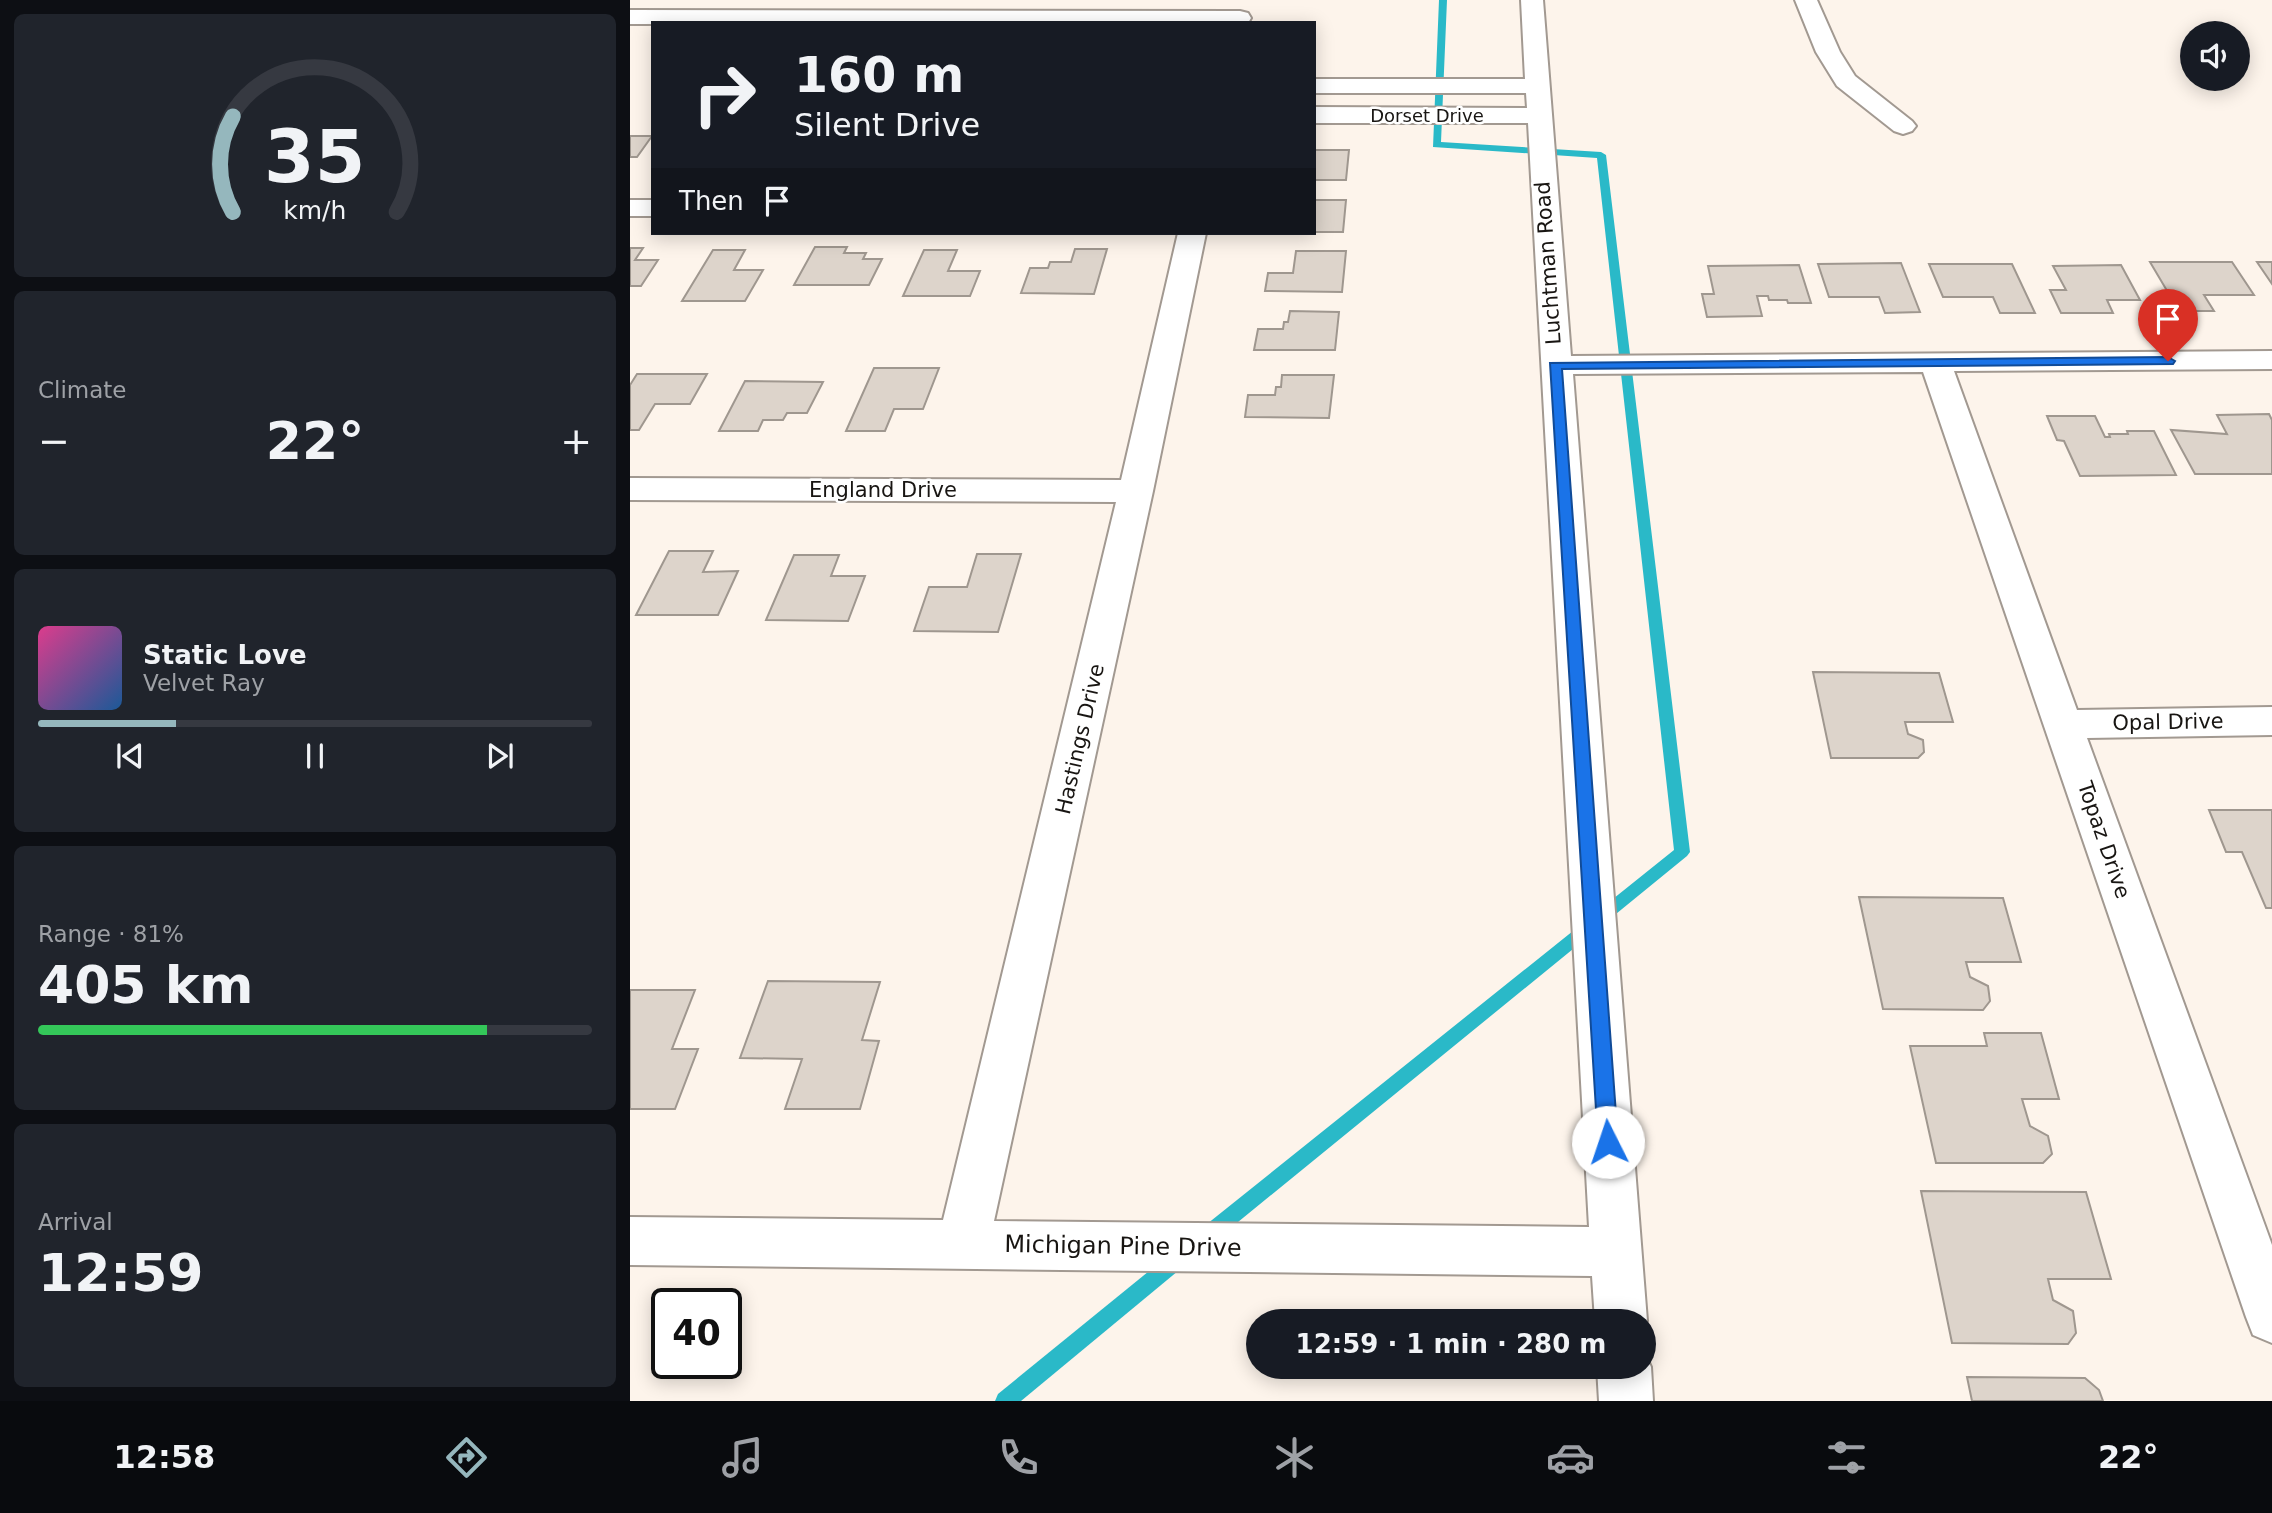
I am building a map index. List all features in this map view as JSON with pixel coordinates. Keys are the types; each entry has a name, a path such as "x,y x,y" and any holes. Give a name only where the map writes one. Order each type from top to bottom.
{"street":[{"name":"Luchtman Road","path":"1532,0 1620,1309"},
{"path":"1807,0 1828,52 1846,80 1903,126"},
{"path":"630,17 1241,14"},
{"name":"Dorset Drive","path":"1316,86 1539,101"},
{"name":"Dorset Drive","path":"1316,115 1539,101"},
{"path":"630,208 651,208"},
{"name":"Hastings Drive","path":"963,1245 1136,491 1192,235"},
{"path":"1555,365 2272,360"},
{"name":"Topaz Drive","path":"1936,363 2272,1317"},
{"name":"England Drive","path":"630,489 1136,491"},
{"name":"Opal Drive","path":"2063,724 2272,721"},
{"name":"Michigan Pine Drive","path":"630,1241 1616,1252"},
{"path":"1625,1379 1626,1401"}],"building":[{"path":"630,136 651,136 637,157 630,157"},
{"path":"1316,150 1349,150 1346,180 1316,180"},
{"path":"1316,200 1346,200 1343,232 1316,232"},
{"path":"815,247 847,247 844,253 866,253 863,259 882,259 869,285 794,285"},
{"path":"630,248 643,248 635,260 658,260 641,286 630,286"},
{"path":"1075,249 1107,249 1094,294 1021,293 1030,268 1048,268 1050,262 1071,262"},
{"path":"713,250 745,250 734,270 763,270 745,301 682,301"},
{"path":"924,250 957,250 948,271 980,271 970,296 903,296"},
{"path":"1296,251 1346,251 1342,292 1265,291 1268,273 1293,273"},
{"path":"2150,262 2232,262 2254,295 2204,295 2214,311 2179,311"},
{"path":"2257,262 2272,262 2272,284"},
{"path":"1901,263 1920,312 1885,313 1879,297 1829,297 1818,264"},
{"path":"1929,264 2012,264 2035,313 2000,313 1993,297 1943,297"},
{"path":"1799,265 1811,303 1788,303 1787,300 1769,300 1768,296 1757,296 1762,316 1707,317 1702,294 1714,294 1708,266"},
{"path":"2121,265 2140,300 2107,300 2113,313 2061,313 2050,290 2066,290 2053,266"},
{"path":"1290,311 1339,312 1335,350 1254,350 1258,329 1283,329 1284,322 1288,322"},
{"path":"874,368 939,368 923,409 894,409 885,431 846,431"},
{"path":"637,374 707,374 690,404 655,404 639,430 630,430 630,385"},
{"path":"1282,375 1334,375 1329,418 1245,417 1248,395 1275,395 1276,387 1281,387"},
{"path":"745,381 823,382 807,413 787,413 783,420 763,420 758,431 719,431"},
{"path":"2269,414 2272,420 2272,474 2195,474 2171,430 2227,434 2217,415"},
{"path":"2047,416 2095,416 2105,437 2110,437 2109,434 2128,434 2127,431 2154,431 2176,475 2080,476 2064,441 2057,440"},
{"path":"669,551 713,551 703,572 738,571 718,615 636,615"},
{"path":"977,554 1021,554 998,632 914,631 929,587 967,587"},
{"path":"794,555 839,555 831,576 865,576 848,621 766,620"},
{"path":"1813,672 1939,673 1953,722 1905,722 1908,734 1923,740 1924,752 1918,758 1831,758"},
{"path":"2209,810 2272,810 2272,908 2266,908 2242,852 2226,852"},
{"path":"1859,897 2003,898 2021,962 1966,962 1970,977 1988,986 1990,1001 1983,1010 1883,1009"},
{"path":"768,981 880,982 862,1040 879,1041 860,1109 785,1109 802,1059 740,1058"},
{"path":"630,990 695,990 672,1049 698,1049 675,1109 630,1109"},
{"path":"1984,1033 2041,1033 2059,1099 2022,1099 2030,1126 2048,1136 2052,1154 2043,1163 1936,1163 1910,1046 1987,1046"},
{"path":"1921,1191 2086,1192 2111,1279 2048,1279 2053,1300 2073,1311 2076,1333 2068,1344 1952,1343"},
{"path":"1967,1377 2085,1378 2099,1390 2103,1401 1972,1401"}],"waterway":[{"path":"1209,1234 1682,852 1601,155 1436,145 1443,0"},
{"path":"1005,1401 1177,1260"}],"route":[{"path":"1608,1142 1555,365 2168,361"}]}
